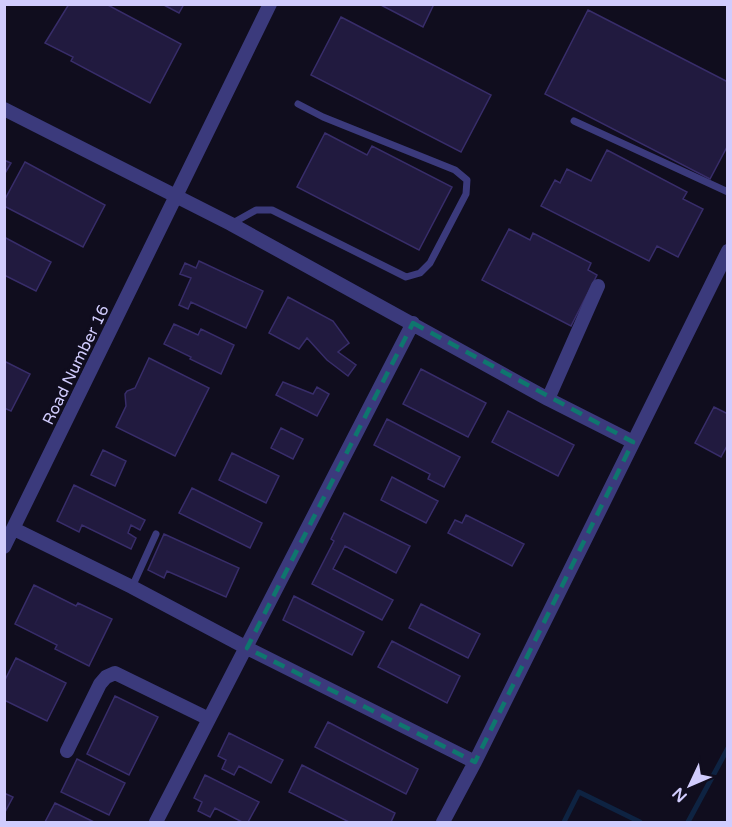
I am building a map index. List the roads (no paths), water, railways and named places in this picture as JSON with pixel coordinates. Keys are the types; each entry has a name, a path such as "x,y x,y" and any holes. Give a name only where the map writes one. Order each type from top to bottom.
{"street":[{"name":"Road Number 16","path":"4,547 270,4"},
{"path":"4,109 231,224 548,399 633,442"},
{"path":"443,822 475,762 728,251"},
{"path":"548,399 598,286"},
{"path":"156,822 413,323"},
{"path":"14,529 475,762"},
{"path":"67,751 100,684 106,677 115,673 209,719"}],"lane":[{"path":"231,224 256,210 272,210 406,277 420,273 430,263 466,194 467,180 455,170 323,117 298,104"},
{"path":"574,121 728,192"},
{"path":"132,587 156,534"}],"waterway":[{"path":"688,822 728,748"},
{"path":"564,822 579,792 640,822"}]}
